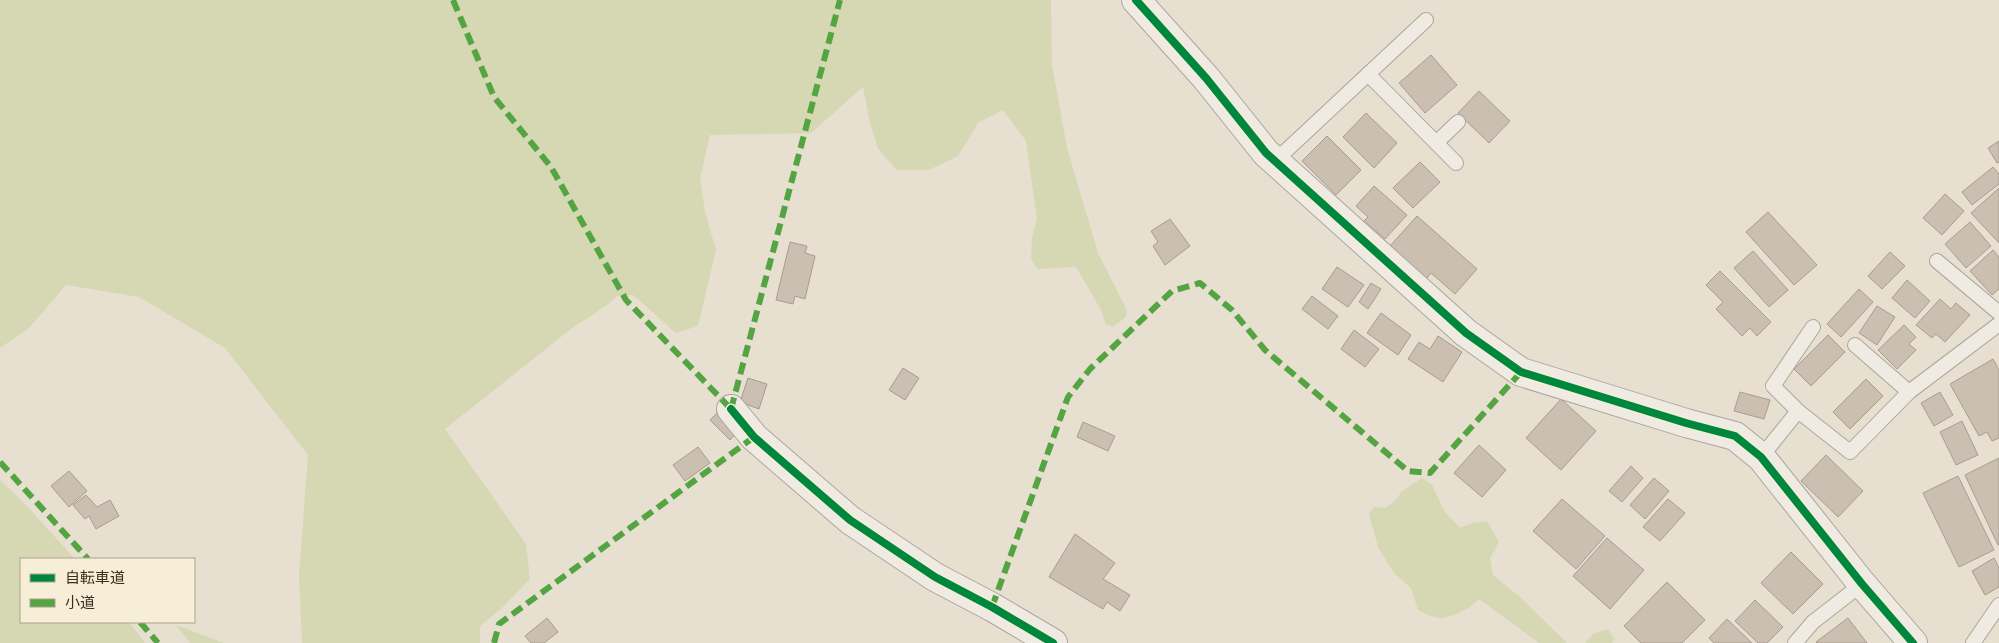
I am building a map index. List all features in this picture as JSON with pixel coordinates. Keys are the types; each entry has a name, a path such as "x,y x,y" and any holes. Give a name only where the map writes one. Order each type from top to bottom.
{"street":[{"path":"1136,0 1275,161 1466,333 1521,372 1686,424 1735,436 1761,457 1862,584 1913,643"},
{"path":"731,409 754,437 850,520 934,578 992,607 1053,643"}],"lane":[{"path":"1275,161 1426,20"},
{"path":"1368,74 1456,163"},
{"path":"1436,142 1458,122"},
{"path":"1937,261 1999,312"},
{"path":"1813,327 1773,386 1798,411 1850,452 1909,392 1999,324"},
{"path":"1855,345 1909,392"},
{"path":"1761,457 1798,411"},
{"path":"1795,643 1813,622 1862,584"},
{"path":"1973,643 1999,605"}],"green space":[{"path":"0,0 1051,0 1052,65 1067,148 1098,253 1127,310 1126,317 1113,327 1106,324 1101,310 1076,267 1037,269 1031,258 1032,238 1037,219 1026,141 1003,110 978,123 958,156 929,170 897,170 878,149 870,123 863,87 811,133 710,135 700,178 705,212 716,250 698,326 676,333 633,295 617,296 571,329 445,429 526,544 530,579 503,607 480,626 480,643 302,643 299,575 308,455 225,348 139,297 66,285 29,328 0,348"},
{"path":"1422,478 1432,485 1445,512 1460,528 1472,523 1487,521 1499,542 1490,558 1493,575 1520,597 1567,643 1539,643 1479,599 1462,612 1441,618 1418,610 1411,588 1394,573 1378,547 1369,514 1374,507 1385,508 1396,500 1401,492"},
{"path":"0,480 26,505 74,558 20,558 20,623 130,623 145,643 0,643"},
{"path":"176,625 224,643 190,643"},
{"path":"1608,629 1615,640 1612,643 1585,643 1593,634"}],"building":[{"path":"1431,55 1457,85 1425,113 1399,83"},
{"path":"1479,91 1510,121 1489,143 1458,113"},
{"path":"1366,113 1397,143 1374,168 1343,137"},
{"path":"1327,136 1361,170 1336,195 1302,161"},
{"path":"1999,141 1999,162 1997,163 1988,148"},
{"path":"1420,162 1440,182 1413,208 1393,188"},
{"path":"1993,167 1999,174 1999,184 1972,205 1962,192"},
{"path":"1374,186 1407,215 1385,239 1364,221 1368,217 1356,206"},
{"path":"1999,188 1999,243 1971,213"},
{"path":"1945,194 1964,211 1942,235 1923,218"},
{"path":"1768,212 1817,265 1794,285 1746,232"},
{"path":"1417,216 1477,269 1455,294 1431,273 1426,279 1390,246"},
{"path":"1170,219 1190,246 1165,265 1153,246 1158,242 1151,231"},
{"path":"1970,222 1991,246 1966,268 1945,244"},
{"path":"790,242 807,246 805,253 815,256 805,299 795,296 793,304 776,300"},
{"path":"1993,250 1999,257 1999,289 1992,295 1970,271"},
{"path":"1753,251 1788,290 1769,307 1734,268"},
{"path":"1890,252 1905,266 1882,289 1868,276"},
{"path":"1337,267 1364,285 1348,307 1322,289"},
{"path":"1720,271 1771,322 1757,336 1750,328 1742,336 1716,309 1723,302 1706,285"},
{"path":"1907,280 1930,301 1915,318 1892,298"},
{"path":"1371,283 1381,289 1368,309 1359,302"},
{"path":"1859,289 1873,302 1841,337 1827,324"},
{"path":"1312,296 1338,316 1328,329 1302,309"},
{"path":"1940,299 1951,309 1956,303 1970,315 1945,342 1936,334 1932,338 1916,325"},
{"path":"1877,306 1895,317 1877,345 1859,333"},
{"path":"1381,313 1411,335 1398,355 1367,333"},
{"path":"1904,325 1916,337 1909,344 1916,350 1897,369 1878,350"},
{"path":"1354,330 1379,349 1365,367 1341,349"},
{"path":"1828,335 1845,352 1811,386 1794,369"},
{"path":"1438,336 1462,352 1443,382 1408,359 1419,342 1430,349"},
{"path":"1993,359 1999,370 1999,438 1992,441 1987,432 1979,436 1950,384"},
{"path":"903,368 919,378 905,400 889,390"},
{"path":"748,378 767,384 759,409 740,402"},
{"path":"1866,379 1883,396 1850,429 1833,412"},
{"path":"1740,392 1770,400 1764,419 1734,411"},
{"path":"1940,392 1953,415 1934,426 1921,403"},
{"path":"1561,399 1596,431 1561,470 1526,438"},
{"path":"721,409 740,429 730,440 710,420"},
{"path":"1962,421 1978,455 1956,465 1940,432"},
{"path":"1083,422 1115,436 1108,451 1077,437"},
{"path":"1479,445 1506,470 1482,497 1454,473"},
{"path":"698,447 710,463 685,481 673,465"},
{"path":"1826,455 1863,491 1838,517 1801,481"},
{"path":"1999,458 1999,545 1998,545 1965,475"},
{"path":"1631,466 1643,478 1622,502 1609,491"},
{"path":"69,471 87,491 69,507 51,486"},
{"path":"1958,476 1994,550 1959,567 1923,493"},
{"path":"1654,478 1669,491 1645,519 1630,505"},
{"path":"86,495 97,507 110,500 119,516 96,529 89,516 85,519 73,505"},
{"path":"1562,499 1605,536 1576,569 1533,531"},
{"path":"1668,499 1685,513 1660,541 1643,527"},
{"path":"1075,534 1115,563 1103,579 1130,595 1120,611 1107,602 1103,609 1049,577"},
{"path":"1607,538 1644,570 1610,609 1573,576"},
{"path":"1791,552 1823,584 1793,614 1761,583"},
{"path":"1994,558 1999,568 1999,587 1985,595 1972,571"},
{"path":"1667,582 1705,620 1682,643 1641,643 1624,626"},
{"path":"1755,600 1783,627 1767,643 1758,643 1735,621"},
{"path":"547,618 558,632 544,643 531,643 525,636"},
{"path":"1848,618 1867,643 1816,642"},
{"path":"1727,619 1752,643 1714,643 1709,638"}],"marked path":[{"path":"453,0 494,97 551,167 626,300 731,409"},
{"path":"731,409 840,0"},
{"path":"992,607 1068,397 1090,369 1172,291 1200,283 1232,310 1265,350 1408,471 1430,473 1521,372"},
{"path":"494,643 499,624 754,437"},
{"path":"0,462 87,558"},
{"path":"141,623 158,643"}],"cycle path":[{"path":"1136,0 1206,78 1266,153 1466,333 1521,372 1686,423 1735,436 1761,457 1862,584 1913,643"},
{"path":"731,409 754,437 850,520 935,577 992,607 1053,643"}]}
